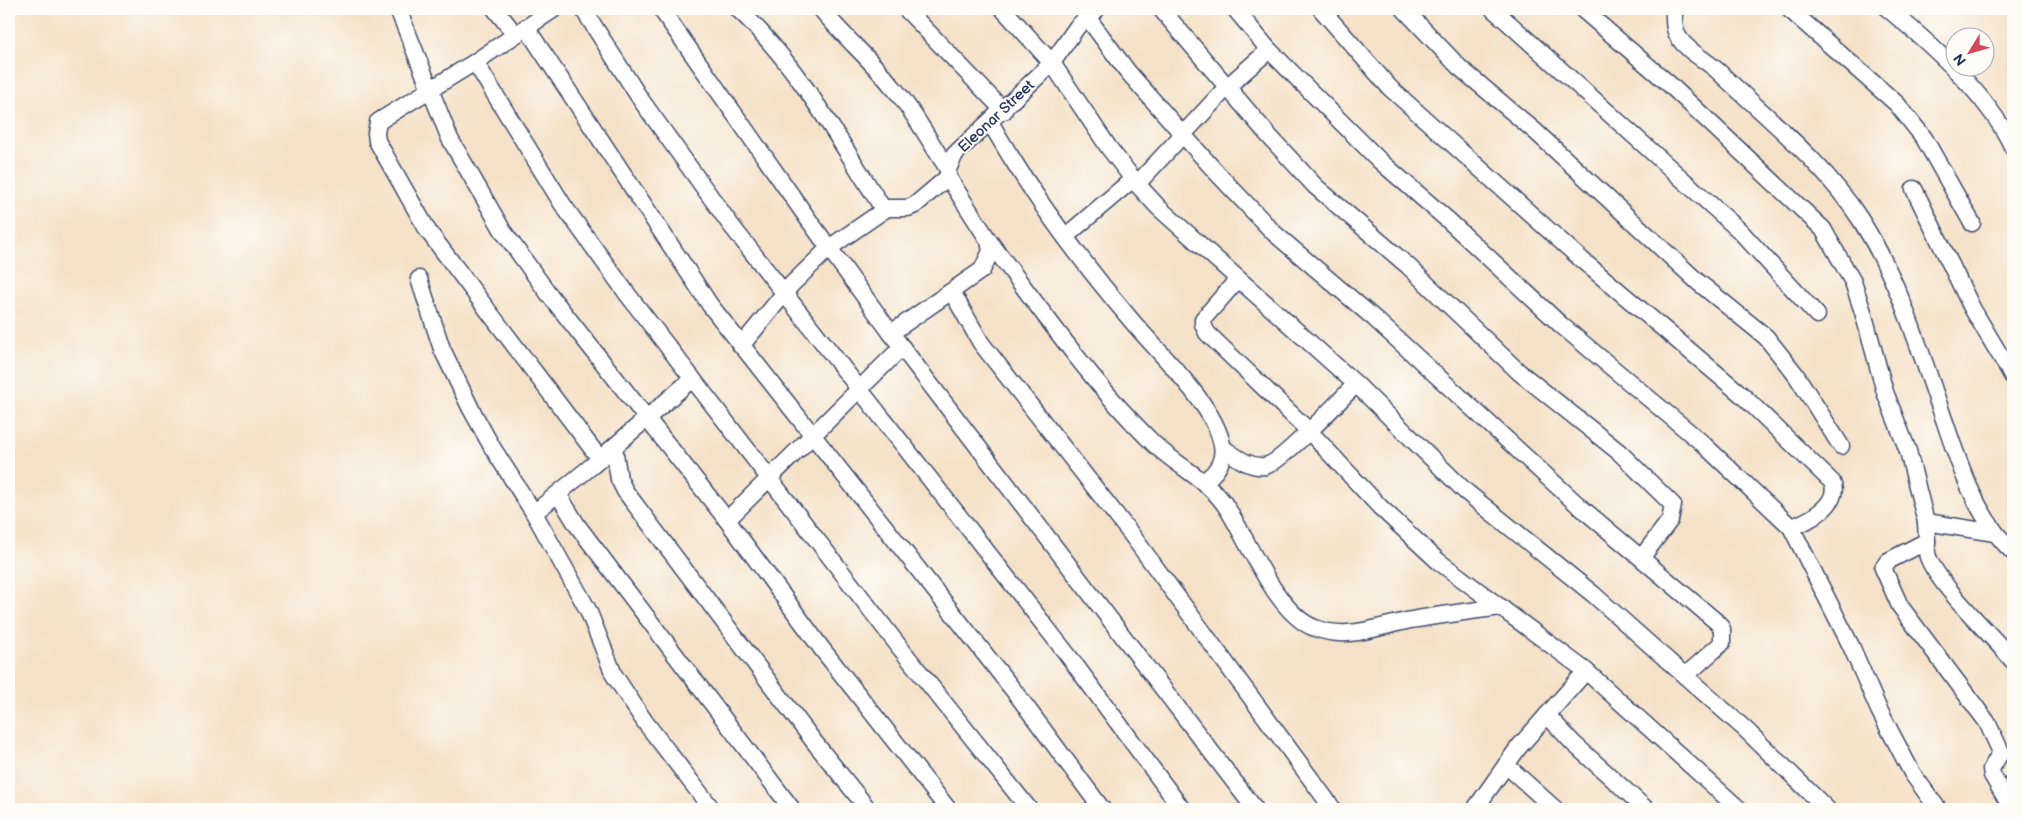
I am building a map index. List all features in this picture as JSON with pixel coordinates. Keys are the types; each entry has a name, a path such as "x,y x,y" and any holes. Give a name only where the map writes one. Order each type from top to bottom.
{"street":[{"path":"398,9 450,139 503,231 548,293 727,520 822,649 948,809"},
{"path":"495,9 520,31 692,280 741,346 1018,696 1102,809"},
{"path":"554,9 475,62 378,122 376,133 377,141 428,231 600,459"},
{"path":"583,9 641,100 730,224 1067,654 1182,809"},
{"path":"661,9 891,333 1255,809"},
{"path":"738,9 764,34 802,82 884,210 829,248 802,273 741,346"},
{"path":"821,9 846,39 891,85 917,119 989,242 1084,364 1151,441 1203,482 1225,505 1272,587 1293,611 1312,628 1345,634 1368,631 1408,620 1500,607"},
{"path":"906,9 1004,110"},
{"path":"1003,9 1052,63 1087,118 1135,182 1180,227 1356,384 1465,490 1593,594 1746,730 1827,809"},
{"path":"1161,9 1226,87 1294,165 1315,186 1408,265 1519,372 1619,452 1673,505 1670,520 1642,557"},
{"path":"1235,9 1269,50 1380,161 1449,221 1561,325 1701,442 1791,527 1847,638 1879,710 1912,773 1938,809"},
{"path":"1322,9 1390,88 1582,260 1742,395 1832,482 1835,488 1833,495 1817,516 1791,527"},
{"path":"1404,9 1459,67 1536,132 1698,282 1766,337 1796,375 1840,446"},
{"path":"1493,9 1734,226 1817,315"},
{"path":"1582,9 1668,83 1822,229 1853,282 1886,392 1908,451 1926,522 1926,554 1949,588 2013,661"},
{"path":"1674,9 1674,26 1682,42 1712,66 1822,172 1842,192 1861,220 1899,290 1963,470 1984,516 1995,534 2013,552"},
{"path":"1789,9 1897,104 1924,138 1972,222"},
{"path":"1888,9 1966,81 1993,113 2013,148"},
{"path":"1092,13 1128,72 1274,233 1371,315 1578,505 1642,557 1722,628 1722,642 1685,676"},
{"name":"Eleonar Street","path":"884,210 915,205 948,173 955,154 1052,63 1066,41 1092,13"},
{"path":"1066,236 1135,182 1226,87 1269,50"},
{"path":"475,62 563,205 692,379 901,649 1028,809"},
{"path":"990,122 1016,166 1066,236 1131,320 1189,387 1220,435 1223,448 1219,468 1203,482"},
{"path":"1914,189 1972,308 2013,377"},
{"path":"891,333 982,270 991,251 989,242"},
{"path":"418,279 442,348 471,409 492,447 534,513 588,610 608,663 622,689 712,809"},
{"path":"1238,279 1203,319 1205,329 1309,431 1380,507 1438,561 1586,671 1738,809"},
{"path":"952,292 968,323 991,358 1136,542 1333,809"},
{"path":"727,520 902,347"},
{"path":"534,513 600,459 692,379"},
{"path":"1223,448 1245,463 1266,466 1274,462 1309,431 1356,384"},
{"path":"614,447 619,479 625,491 815,743 868,809"},
{"path":"558,494 577,524 792,809"},
{"path":"1926,522 1995,534"},
{"path":"1927,542 1888,561 1883,568 1900,606 1987,722 2001,752 1991,770 1992,775 2012,809"},
{"path":"1475,809 1506,765 1586,671"},
{"path":"1547,715 1573,743 1646,809"},
{"path":"1506,765 1555,809"}]}
